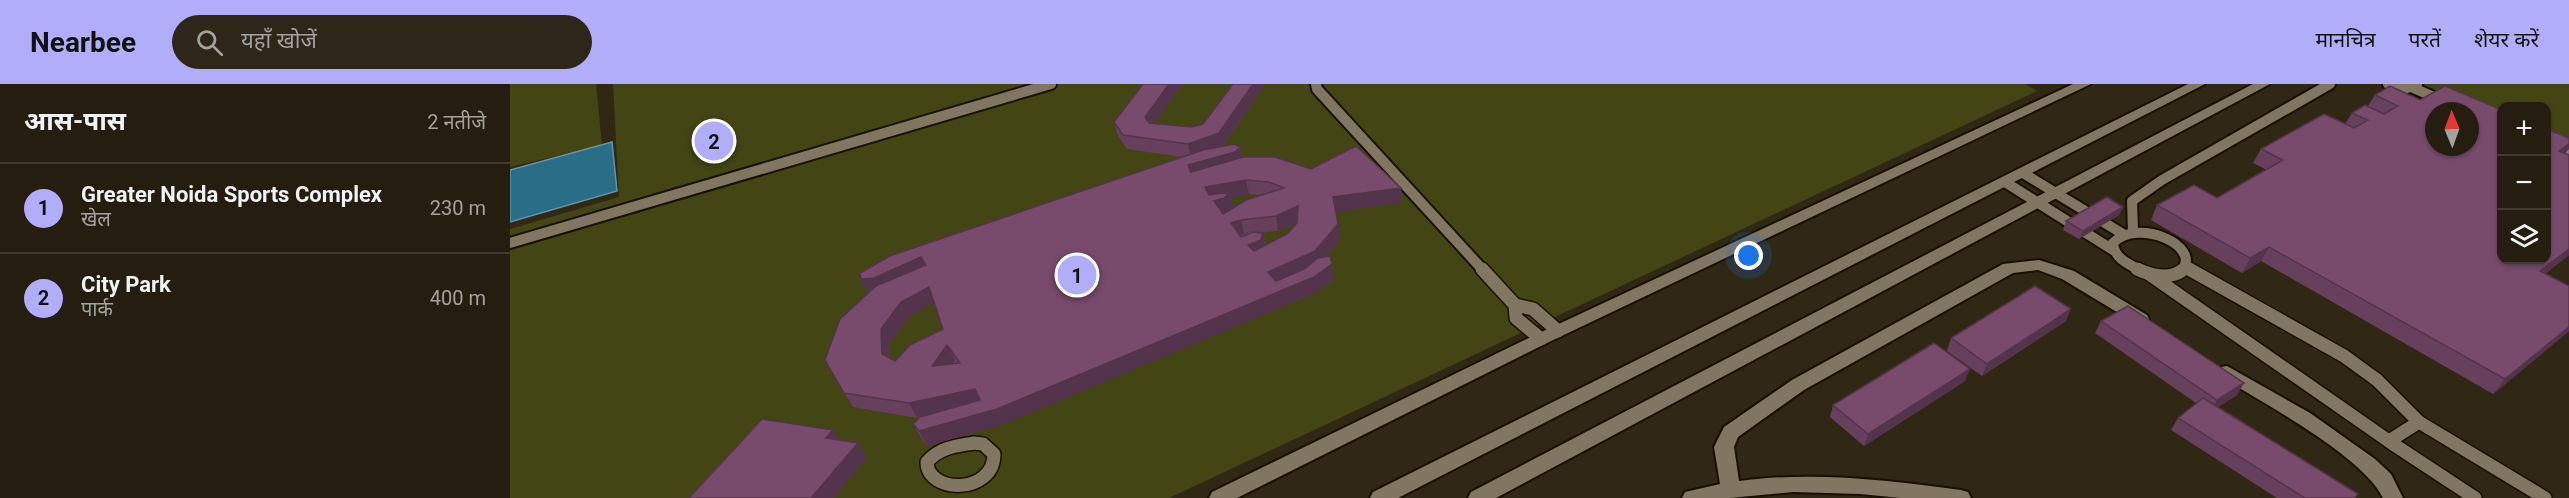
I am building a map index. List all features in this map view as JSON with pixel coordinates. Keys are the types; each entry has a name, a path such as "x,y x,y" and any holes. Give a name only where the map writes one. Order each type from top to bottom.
{"street":[{"path":"1219,498 1541,339 2084,84"},
{"path":"1380,498 2198,84"},
{"path":"1478,498 2263,84"},
{"path":"1731,490 1724,447 1731,432 1798,386 2009,268 2039,265 2068,275 2160,331"},
{"path":"2211,362 2303,418 2368,464 2384,479 2393,498"},
{"path":"1692,498 1731,490 1827,483 1868,485 1961,498"}],"lane":[{"path":"510,243 1051,84"},
{"path":"1316,84 1317,88 1515,305 1533,309 1558,331"},
{"path":"2128,233 2132,201 2162,180 2330,84"},
{"path":"2388,84 2397,88 2414,86 2447,102"},
{"path":"2551,147 2569,155"},
{"path":"2023,173 2128,233"},
{"path":"2005,182 2113,250 2126,264 2149,274 2475,498"},
{"path":"2113,250 2116,237 2128,233 2157,235 2178,246 2184,253 2187,260 2186,267 2181,272 2173,275 2149,274"},
{"path":"2186,267 2344,356 2377,380 2419,422 2545,498"},
{"path":"1515,305 1516,318 1541,339"},
{"path":"2389,441 2419,422"},
{"path":"964,444 984,444 990,448 995,462 986,478 965,491 942,494 927,485 925,477 927,468 933,459 943,452 964,444"}],"shaded area":[{"path":"510,84 596,84 602,145 510,167"},
{"path":"613,84 2025,84 2037,91 1169,498 510,498 510,229 619,197"},
{"path":"2426,84 2569,84 2569,152 2551,144 2551,102 2497,102 2497,121 2479,114 2479,102 2452,102 2419,88"}],"water":[{"path":"612,142 617,191 510,222 510,170"}],"building":[{"path":"1143,84 1169,84 1145,117 1149,123 1192,127 1203,124 1233,84 1253,84 1219,133 1188,144 1123,135 1114,122"},
{"path":"2390,86 2420,100 2445,86 2497,108 2497,264 2549,264 2540,271 2569,286 2569,327 2505,379 2269,247 2250,258 2157,205 2194,185 2217,198 2283,160 2261,149 2324,114 2354,128 2368,120 2352,113 2365,105 2384,114 2398,106 2375,95"},
{"path":"2551,131 2569,138 2569,144 2559,151 2569,155 2569,249 2551,263"},
{"path":"1234,144 1240,147 1235,152 1188,165 1191,172 1243,157 1275,157 1311,169 1356,146 1401,188 1333,197 1338,224 1315,251 1268,272 1276,281 1304,269 1318,258 1330,256 1332,264 1314,277 997,409 919,431 913,424 920,417 980,400 975,389 909,403 844,393 825,360 840,319 876,286 926,265 921,257 874,278 861,279 860,273 890,256 1203,150","holes":["1246,180 1269,182 1284,188 1246,200 1223,214 1214,201 1224,198 1230,192 1209,195 1205,187","1298,206 1297,223 1287,234 1254,251 1248,245 1261,240 1263,233 1253,232 1241,237 1231,223 1276,216","929,287 943,329 910,345 895,361 882,354 881,329 901,302","947,345 960,363 932,366"]},
{"path":"2107,197 2123,207 2083,231 2066,221"},
{"path":"2035,286 2071,309 1987,364 1951,338"},
{"path":"2128,306 2244,383 2217,400 2101,321"},
{"path":"1934,343 1970,369 1868,434 1833,405"},
{"path":"2203,398 2358,494 2354,498 2305,498 2178,418"},
{"path":"762,419 833,430 826,438 858,443 811,498 689,498"}],"place":[{"name":"City Park","path":"714,141"},
{"name":"Greater Noida Sports Complex","path":"1077,275"}]}
